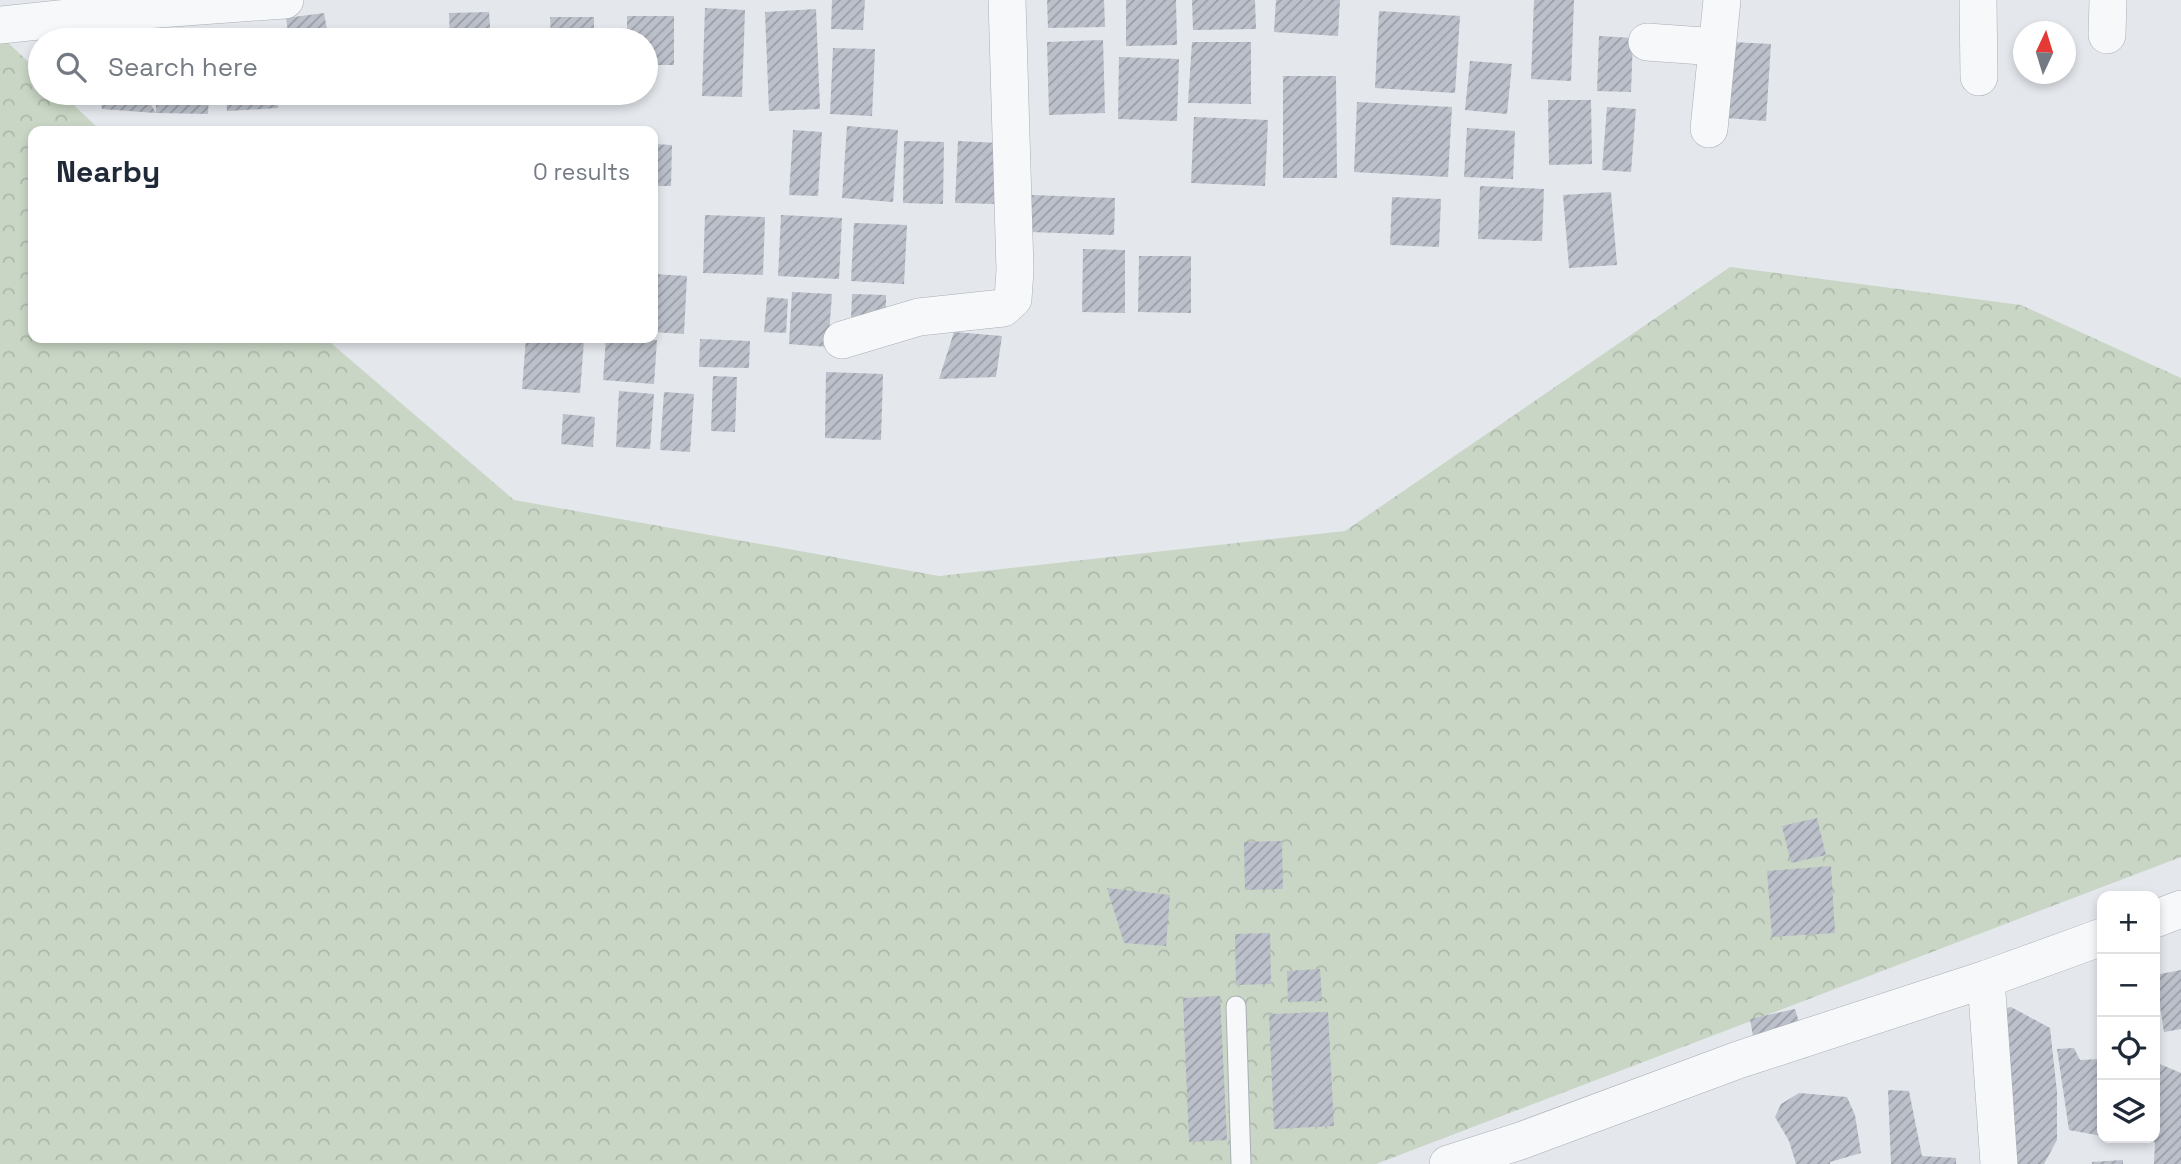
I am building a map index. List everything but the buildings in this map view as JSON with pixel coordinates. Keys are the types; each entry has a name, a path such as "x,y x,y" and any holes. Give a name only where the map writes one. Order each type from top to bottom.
{"street":[{"path":"0,25 145,10 285,0"},
{"path":"842,340 919,317 1003,308 1013,299 1015,270 1007,0"},
{"path":"1709,129 1722,0"},
{"path":"1978,0 1979,77"},
{"path":"1647,42 1717,47"},
{"path":"2160,917 2181,909"},
{"path":"1448,1164 1523,1140 1738,1060 1986,979 2097,939"},
{"path":"1986,979 1999,1164"}],"lane":[{"path":"1236,1006 1241,1164"}],"green space":[{"path":"0,35 28,62 28,105 74,105 96,126 28,126 28,343 331,343 514,500 939,576 1345,531 1730,267 2021,305 2181,378 2181,857 1376,1164 0,1164"}]}
